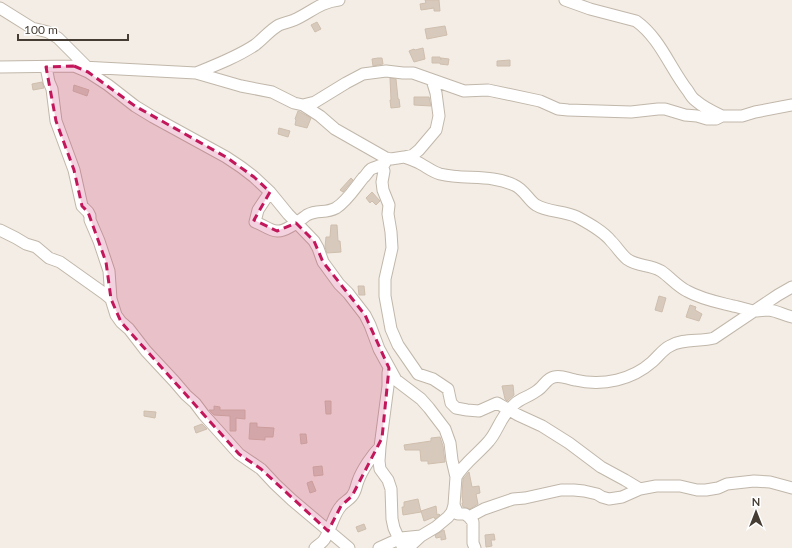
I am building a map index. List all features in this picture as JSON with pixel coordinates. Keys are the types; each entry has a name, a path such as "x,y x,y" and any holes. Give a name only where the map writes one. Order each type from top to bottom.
{"street":[{"path":"196,73 256,45 279,25 302,16 316,7 330,1 339,0"},
{"path":"565,0 590,9 636,21 648,30 680,82 695,100 722,116"},
{"path":"0,8 32,28 48,32 58,38 87,67"},
{"path":"74,66 100,79 135,106 226,157 254,177 270,192 296,223 314,241 323,262 365,315 379,349 396,380 421,399 429,408 444,429 450,443 456,477 452,512 436,527 421,536 408,548"},
{"path":"0,67 74,66 196,73 241,86 272,92 294,103 303,105 320,116 335,129 384,161"},
{"path":"46,67 52,89 56,121 74,170 82,206 90,216 90,220 99,240 106,262 109,275 111,299 116,315 146,351 195,403 239,454 261,469 275,484 349,548"},
{"path":"303,105 315,102 346,82 364,74 386,71 421,75 464,91 488,90 540,101 558,109 631,112 665,109 685,115 707,119 722,116 742,116 792,105"},
{"path":"270,192 258,210 255,222 260,223 272,230 281,231 314,212 329,212 337,207 346,199 372,169 384,161 413,155 436,130 439,116 436,93 432,80"},
{"path":"404,157 439,174 496,179 516,185 535,205 541,208 567,213 576,217 602,232 625,258 633,264 654,267 670,277 687,292 711,301 754,311 767,310 792,317"},
{"path":"384,161 382,182 383,190 389,205 388,214 392,248 386,272 385,296 391,329 398,345 418,374 433,379 448,389 451,403 456,408 478,411 497,403 523,418 542,426 569,443 601,467 640,490"},
{"path":"0,230 26,244 36,247 49,258 60,262 111,299"},
{"path":"456,477 460,470 477,455 489,441 509,410 521,399 540,389 548,379 560,376 587,382 616,380 630,375 652,362 662,351 671,345 694,340 707,340 714,338 792,287"},
{"path":"389,368 380,447 380,469 388,480 391,490 392,519 394,528 401,543"},
{"path":"315,548 324,540 336,513 346,500 352,496 356,489 358,480 372,455 380,447"},
{"path":"469,517 484,509 504,502 561,490 584,491 609,499 622,497 656,486 667,485 706,490 718,488 727,484 754,481 770,482 792,488"},
{"path":"454,505 458,514 465,514 473,522 471,546"},
{"path":"401,543 401,538 421,536"},
{"path":"379,548 401,543"}],"highlighted area":[{"path":"74,66 88,72 135,106 226,157 254,177 270,192 254,220 277,231 296,223 314,241 323,262 365,315 389,368 382,438 352,496 341,506 328,531 261,469 239,454 121,322 111,299 106,262 88,212 82,206 74,170 56,121 46,67"}],"building":[{"path":"425,0 439,0 440,11 434,11 434,8 421,10 420,4 426,3"},
{"path":"317,22 321,29 315,32 311,25"},
{"path":"445,26 447,35 427,39 425,29"},
{"path":"423,48 425,59 414,62 409,51"},
{"path":"432,57 440,57 441,60 441,58 449,59 448,65 432,63"},
{"path":"382,58 383,64 373,66 372,59"},
{"path":"510,60 510,66 497,66 497,61"},
{"path":"390,78 396,79 400,107 391,108"},
{"path":"42,82 44,88 33,90 32,84"},
{"path":"74,85 89,90 87,96 73,91"},
{"path":"414,97 429,97 431,106 414,105"},
{"path":"298,111 311,118 307,128 295,125 295,119"},
{"path":"279,128 290,131 288,137 278,134"},
{"path":"351,178 353,180 343,192 340,190"},
{"path":"372,192 380,201 376,205 372,201 370,203 366,198"},
{"path":"331,225 337,225 338,241 340,241 341,252 327,253 325,247 326,237 330,237"},
{"path":"358,286 364,286 365,295 359,295"},
{"path":"659,296 666,298 662,312 655,310"},
{"path":"690,305 696,307 695,310 702,314 699,321 686,317"},
{"path":"513,385 514,395 507,401 505,399 502,386"},
{"path":"325,401 331,401 331,414 326,414"},
{"path":"214,406 220,407 220,410 245,410 245,419 236,418 236,431 230,431 230,416 214,415 209,410 214,410"},
{"path":"144,411 156,412 155,418 144,416"},
{"path":"250,423 257,423 257,427 274,428 273,437 265,437 265,440 249,439"},
{"path":"202,424 207,429 196,433 194,427"},
{"path":"300,434 306,434 307,443 301,444"},
{"path":"440,437 445,462 428,464 428,461 421,461 420,450 405,450 404,445 431,441 431,438"},
{"path":"322,466 323,475 314,476 313,467"},
{"path":"469,472 472,487 479,486 480,493 476,494 478,504 470,509 463,507 462,503 463,479"},
{"path":"312,481 316,491 310,493 307,483"},
{"path":"418,499 421,512 403,515 402,507 404,507 404,502"},
{"path":"436,506 437,515 440,515 435,519 434,517 424,521 421,511"},
{"path":"364,524 366,529 358,532 356,527"},
{"path":"444,530 446,539 441,540 441,537 436,538 435,535"},
{"path":"494,534 495,540 491,540 492,546 486,547 485,535"}]}
